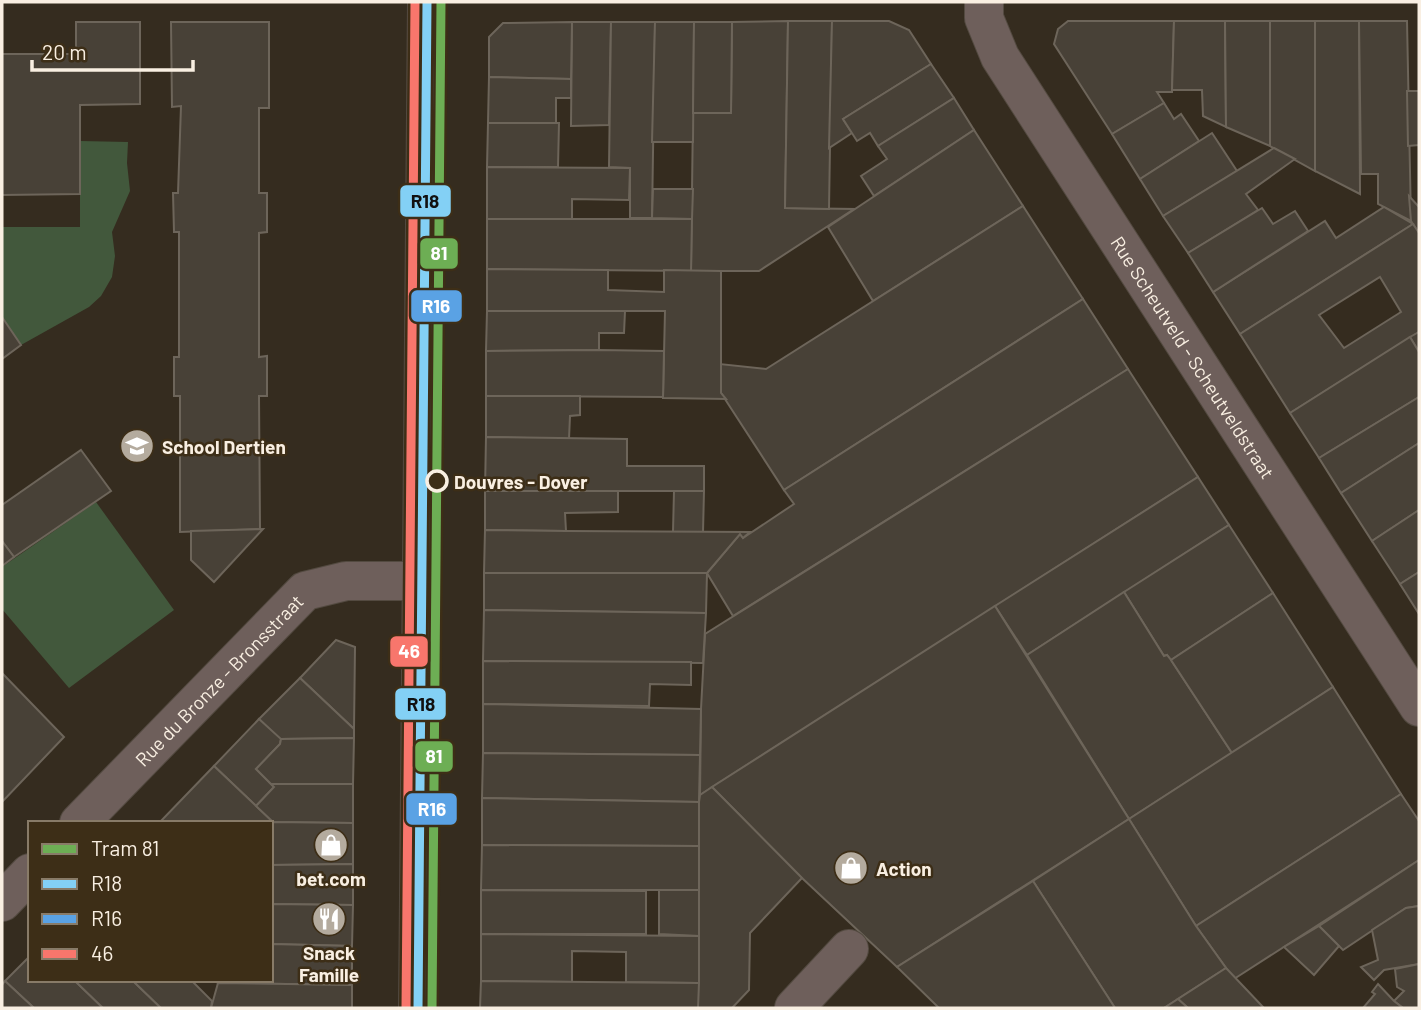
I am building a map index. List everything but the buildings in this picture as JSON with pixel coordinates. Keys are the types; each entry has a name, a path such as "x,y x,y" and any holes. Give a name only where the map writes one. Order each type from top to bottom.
{"street":[{"path":"418,1008 426,2"},
{"name":"Rue Scheutveld - Scheutveldstraat","path":"984,2 984,18 1000,57 1419,706"},
{"name":"Rue du Bronze - Bronsstraat","path":"81,821 305,591 346,581 421,581"},
{"path":"2,902 28,875"},
{"path":"794,1008 849,949"}],"green space":[{"path":"80,141 128,142 130,191 112,232 115,256 112,277 101,296 89,307 21,345 2,317 2,227 80,227"},
{"path":"96,502 174,610 69,688 2,609 2,567"}],"tram line":[{"name":"81","path":"432,1008 441,2"}],"transit line":[{"name":"46","path":"406,1008 415,2"},
{"name":"R18","path":"418,1008 427,2"},
{"name":"R16","path":"430,1008 439,2"}],"place":[{"name":"School Dertien","path":"137,446"},
{"name":"Douvres - Dover","path":"437,481"},
{"name":"bet.com","path":"331,845"},
{"name":"Action","path":"851,868"},
{"name":"Snack Famille","path":"329,919"}]}
